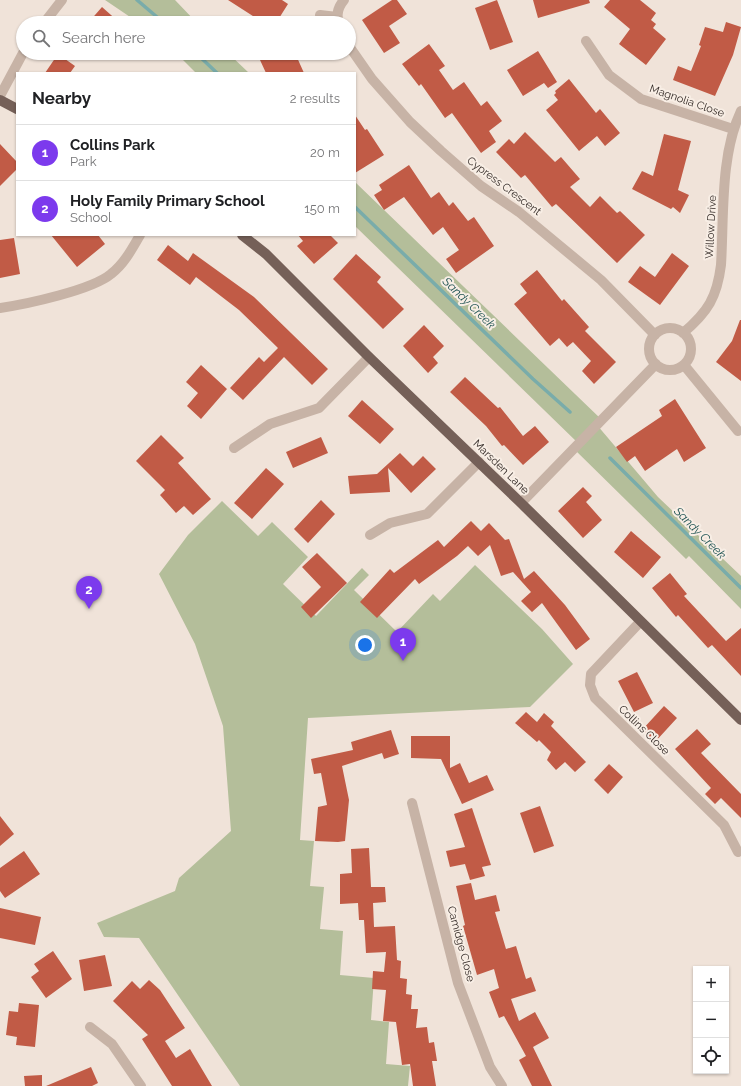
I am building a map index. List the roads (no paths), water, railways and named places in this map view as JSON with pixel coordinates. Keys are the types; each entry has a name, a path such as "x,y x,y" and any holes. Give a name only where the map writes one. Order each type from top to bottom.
{"main road":[{"path":"0,100 16,108"},
{"name":"Marsden Lane","path":"243,236 266,254 369,357 479,462 741,720"}],"street":[{"path":"49,16 62,0"},
{"path":"339,16 340,5 344,0"},
{"name":"Magnolia Close","path":"586,41 609,75 641,99 733,129"},
{"name":"Cypress Crescent","path":"356,56 372,79 410,122 440,152 481,186 519,212 601,280 656,335"},
{"path":"0,96 19,60"},
{"name":"Willow Drive","path":"683,333 700,319 708,307 719,283 727,154 733,129 741,111"},
{"path":"0,308 89,287 111,275 129,255 139,236"},
{"path":"669,329 677,330 683,333 689,340 691,349 690,358 684,365 677,369 670,370 656,364 650,349 651,342 656,335 662,330 669,329"},
{"path":"234,448 270,424 319,408 369,357"},
{"path":"521,503 656,364"},
{"path":"684,365 738,431"},
{"path":"370,535 390,523 427,514 479,462"},
{"name":"Collins Close","path":"640,622 591,674 590,685 595,698 724,825 738,852"},
{"name":"Camidge Close","path":"412,803 458,983 490,1067 502,1086"},
{"path":"90,1027 112,1044 141,1086"}],"waterway":[{"name":"Sandy Creek","path":"137,0 156,16"},
{"name":"Sandy Creek","path":"203,60 216,72"},
{"name":"Sandy Creek","path":"356,208 533,379 570,412"},
{"name":"Sandy Creek","path":"610,458 741,588"}],"place":[{"name":"Holy Family Primary School","path":"89,609"},
{"name":"Collins Park","path":"403,661"}]}
